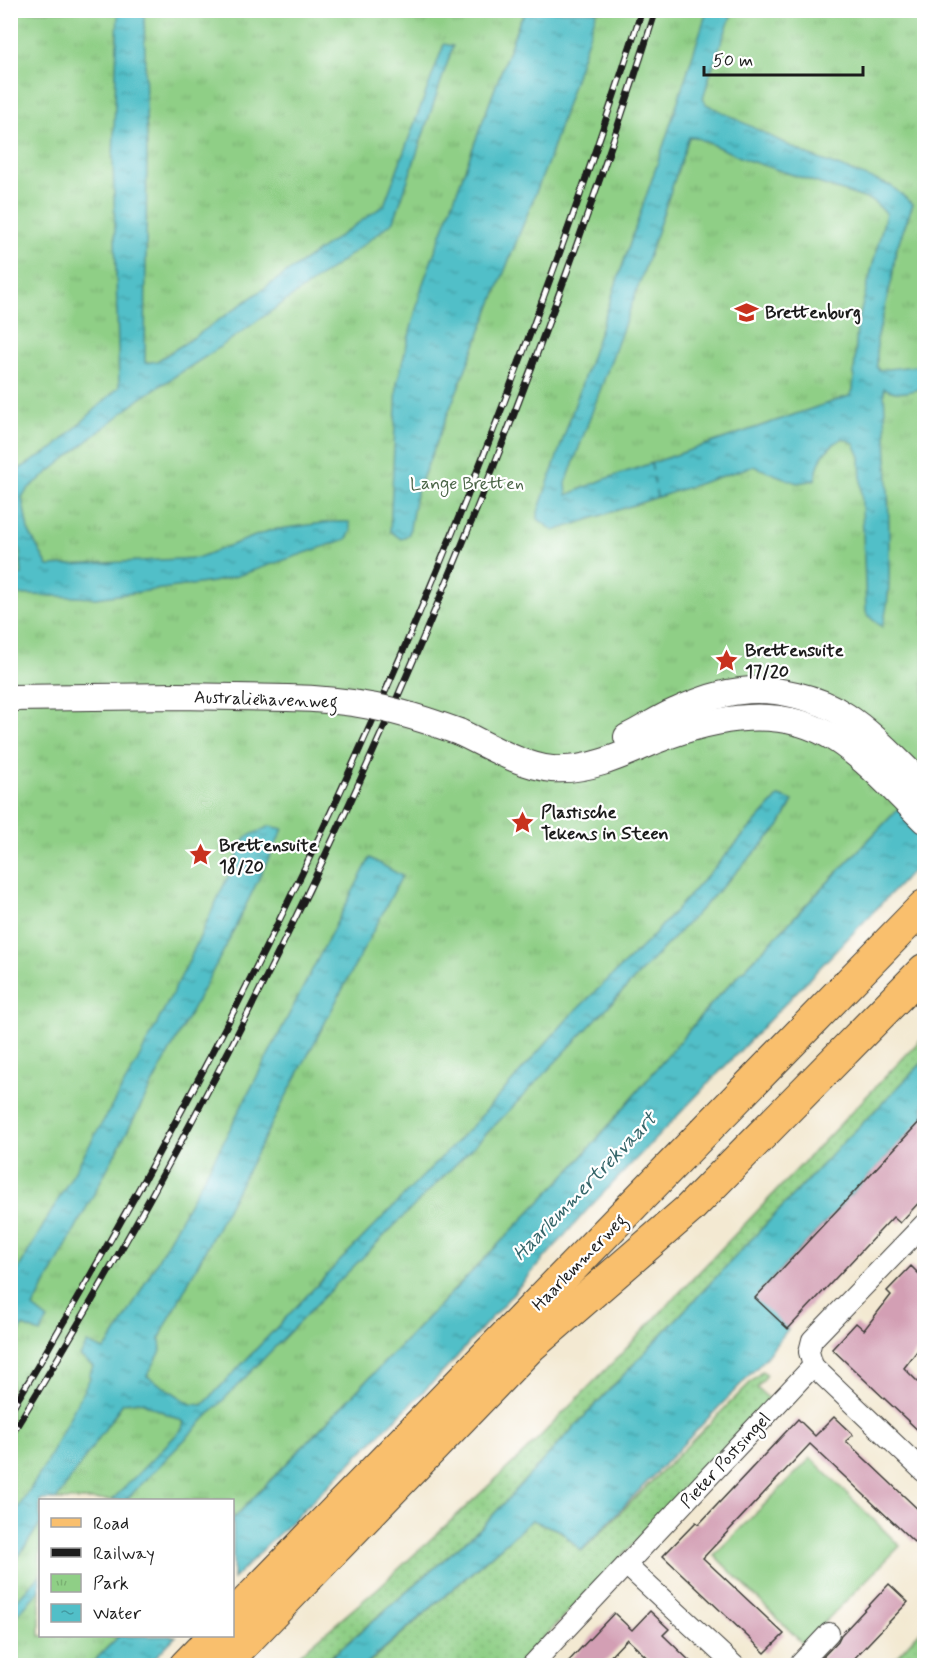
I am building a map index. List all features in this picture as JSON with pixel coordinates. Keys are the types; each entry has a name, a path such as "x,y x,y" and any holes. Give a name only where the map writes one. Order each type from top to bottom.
{"main road":[{"name":"Haarlemmerweg","path":"234,1615 924,906"},
{"name":"Haarlemmerweg","path":"222,1665 531,1346 689,1209 924,970"},
{"path":"186,1665 212,1637"}],"street":[{"name":"Australiëhavenweg","path":"10,698 177,696 324,699 366,704 405,713 459,732 529,764 554,769 575,767 624,754 697,726 731,719 761,717 799,722 824,733 852,752 897,777 924,786"},
{"name":"Australiëhavenweg","path":"897,777 924,820"},
{"path":"924,1224 812,1340 809,1352 813,1366 924,1472"},
{"name":"Pieter Postsingel","path":"531,1665 813,1366"},
{"path":"626,1564 735,1665"},
{"path":"798,1665 830,1633"}],"green space":[{"name":"Lange Bretten","path":"11,11 924,11 924,782 713,1002 576,1164 234,1518 234,1499 39,1499 39,1637 118,1637 90,1665 11,1666"},
{"path":"924,1036 924,1061 835,1151 483,1526 321,1665 286,1666 378,1588 525,1452"},
{"path":"762,1371 767,1375 757,1388 770,1400 518,1665 365,1666 532,1520 561,1531 582,1551"},
{"path":"811,1458 900,1546 803,1644 714,1555"},
{"path":"924,1627 924,1651 911,1665 889,1665"}],"water":[{"path":"118,11 144,11 147,153 145,363 157,361 193,338 384,205 444,44 453,46 394,221 337,265 213,352 141,398 29,488 22,497 28,530 48,566 197,558 271,530 331,522 349,522 351,531 347,539 213,582 96,598 11,594 11,576 22,575 20,550 11,531 11,474 54,448 119,387 113,160"},
{"path":"528,11 597,11 548,162 416,494 409,534 401,539 390,531 397,383 422,286 520,20"},
{"path":"707,11 733,11 711,71 703,99 706,104 808,155 891,186 913,204 896,250 892,279 877,339 877,367 879,370 924,365 924,388 899,393 884,388 889,573 887,606 882,627 867,615 866,610 860,457 854,443 843,438 823,455 815,480 797,483 753,466 554,531 538,519 538,512","holes":["689,137 695,137 747,160 873,201 886,213 857,326 853,390 849,396 605,479 567,495 566,483 641,279"]},
{"name":"Haarlemmertrekvaart","path":"924,782 924,859 587,1210 445,1370 234,1578 234,1518 576,1164 713,1002"},
{"path":"779,796 793,801 779,827 505,1115 127,1499 113,1499 182,1429 184,1422 139,1401 123,1403 57,1499 39,1499 39,1526 11,1568 11,1519 41,1472 90,1378 93,1366 80,1356 87,1343 104,1350 121,1326 220,1148 370,858 402,876 165,1327 160,1338 161,1351 147,1376 191,1404 203,1405 474,1124 570,1016 648,941"},
{"path":"270,826 283,829 225,948 33,1308 48,1320 40,1333 23,1326 11,1346 11,1282 137,1062 186,967 246,837"},
{"path":"924,1061 924,1118 758,1294 788,1329 762,1362 581,1551 561,1531 532,1520 365,1665 321,1666 483,1526 835,1151"},
{"path":"39,1576 39,1591 11,1621 11,1606"},
{"path":"118,1637 175,1637 148,1665 90,1665"}],"building":[{"path":"924,1117 924,1197 900,1223 893,1217 788,1329 755,1298"},
{"path":"911,1266 924,1279 924,1342 904,1368 924,1388 924,1436 832,1349 856,1323 864,1330 891,1295 887,1291"},
{"path":"834,1417 853,1435 846,1441 924,1515 924,1548 916,1540 914,1542 810,1444 703,1558 784,1634 765,1653 663,1556 696,1522 699,1524 798,1419 815,1436"},
{"path":"889,1584 908,1602 848,1665 815,1665 841,1635"},
{"path":"650,1611 669,1629 663,1635 694,1665 655,1665 627,1639 602,1665 565,1665 614,1613 632,1630"}],"ferry route":[{"path":"651,463 657,497"}],"railway":[{"path":"10,1411 131,1204 190,1095 258,964 383,698 495,426 547,289 642,10"},
{"path":"10,1437 110,1268 205,1096 294,921 377,743 455,563 527,380 594,196 656,10"}],"place":[{"name":"Brettenburg","path":"747,312"},
{"name":"Brettensuite 17/20","path":"727,660"},
{"name":"Plastische Tekens in Steen","path":"523,822"},
{"name":"Brettensuite 18/20","path":"201,855"}]}
